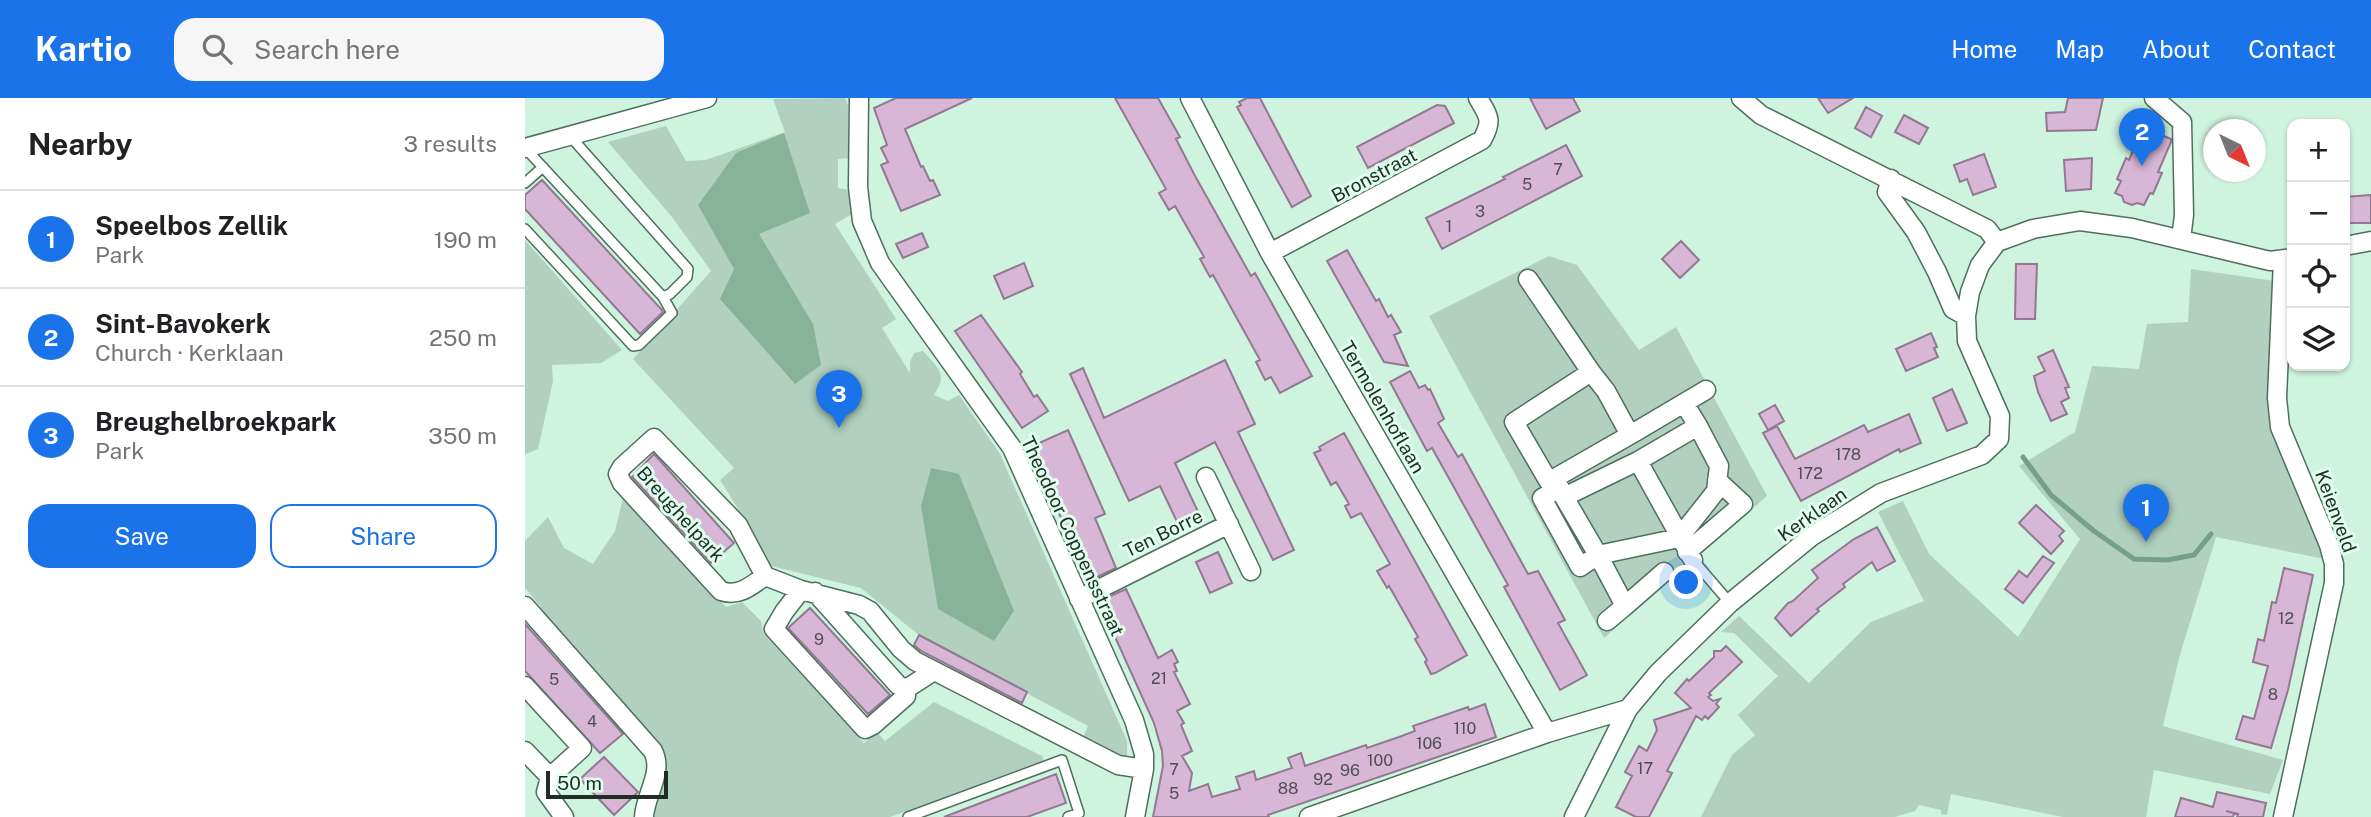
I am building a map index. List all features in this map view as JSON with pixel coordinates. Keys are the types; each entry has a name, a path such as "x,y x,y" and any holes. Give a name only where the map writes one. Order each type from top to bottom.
{"street":[{"path":"525,148 707,98"},
{"name":"Theodoor Coppensstraat","path":"859,98 858,187 862,220 880,263 1012,449 1134,720 1144,754 1136,817"},
{"name":"Termolenhoflaan","path":"1190,98 1270,253 1547,733"},
{"name":"Bronstraat","path":"1270,253 1482,140 1490,126 1489,117 1478,98"},
{"path":"1741,98 1761,115 1987,229 1997,242 2033,229 2080,221 2132,228 2270,261 2287,259"},
{"path":"2154,98 2182,122 2181,239"},
{"path":"1891,179 1887,192 1916,232 1953,309 1966,316"},
{"path":"2350,245 2371,241"},
{"name":"Kerklaan","path":"1574,817 1628,709 1658,673 1730,603 1812,536 1881,493 1982,455 1999,439 2000,416 1967,341 1966,316 1970,292 1980,265 1997,242"},
{"name":"Keienveld","path":"2283,817 2334,583 2334,564 2329,545 2280,428 2277,398 2287,259"},
{"path":"1528,279 1606,391 1630,435"},
{"path":"1559,488 1549,482 1514,422 1591,372"},
{"path":"1706,390 1630,435 1542,498 1580,567 1598,555 1686,550 1743,504 1717,480"},
{"path":"1684,403 1719,466 1716,491 1686,550"},
{"path":"1559,488 1637,461 1697,426"},
{"name":"Breughelpark","path":"654,438 738,525 765,576 741,592 731,594 721,591 622,483 618,474 622,467 654,438"},
{"path":"1637,461 1686,550"},
{"name":"Ten Borre","path":"1206,477 1251,571"},
{"name":"Ten Borre","path":"1079,599 1229,524"},
{"path":"1598,555 1625,606"},
{"path":"1607,621 1664,572"},
{"path":"765,576 859,605 870,611 901,649 915,661 1118,765 1144,769"},
{"path":"808,591 898,685 906,689"},
{"path":"808,591 784,612 774,629 865,729 906,696 906,689"},
{"path":"525,606 653,751 657,769 644,817"},
{"path":"906,689 934,671"},
{"path":"525,686 582,748 550,777 546,792 564,817"},
{"path":"1309,817 1547,733 1628,709"},
{"path":"525,751 550,777"}],"lane":[{"path":"570,136 688,269 687,277 663,298"},
{"path":"525,148 663,298 672,313 639,345 633,346 525,229"},
{"path":"525,183 543,167"},
{"path":"1686,550 1730,603"},
{"path":"908,817 1062,760 1079,813 1067,817"}],"green space":[{"path":"845,98 848,105 849,158 838,159 838,188 850,190 852,214 835,224 896,319 882,328 910,373 910,362 914,353 923,351 940,372 940,382 934,395 948,401 959,395 1000,454 1127,741 1127,763 1083,738 1088,726 920,636 861,588 763,564 754,534 720,480 734,468 633,359 711,271 672,217 608,142 666,126 686,161 706,160 785,132 773,99"},
{"path":"784,133 810,213 759,234 813,324 821,365 795,384 720,299 734,269 698,205 736,153"},
{"path":"525,240 622,350 601,363 552,365 553,381 538,449 525,454"},
{"path":"1549,256 1577,265 1639,350 1676,327 1767,496 1604,638 1429,316"},
{"path":"2191,269 2282,282 2276,431 2325,559 2216,537 2179,658 2163,726 2283,760 2270,794 2154,770 2146,817 2063,817 1951,794 1947,815 1941,814 1941,810 1919,805 1915,811 1895,817 1701,817 1732,755 1755,735 1738,715 1778,676 1734,633 1721,632 1739,616 1809,683 1871,622 1924,601 1878,512 1903,501 1929,554 2018,637 2080,539 2019,466 2075,432 2092,366 2139,369 2147,324 2188,322"},
{"path":"931,468 959,474 1014,611 994,641 938,609 921,506"},
{"path":"623,498 726,607 742,602 761,621 763,633 864,743 877,732 885,741 934,702 1042,756 1044,761 890,817 652,817 653,806 662,788 663,750 539,616 541,607 525,588 525,541 548,517 564,548 593,564 615,531"}],"building":[{"path":"896,98 972,98 905,129 921,167 923,166 930,181 933,180 940,195 901,211 881,165 888,162 881,148 887,145 874,108"},
{"path":"1115,98 1158,98 1180,137 1176,139 1194,174 1251,276 1255,273 1312,376 1280,393 1271,377 1265,380 1256,362 1260,360 1213,275 1210,277 1200,259 1204,257 1175,206 1169,210 1159,193 1166,189"},
{"path":"1247,98 1260,98 1311,196 1292,207 1237,107 1241,105 1239,102"},
{"path":"1530,98 1573,98 1580,111 1546,129"},
{"path":"1818,98 1853,98 1828,113"},
{"path":"2068,98 2103,98 2096,130 2047,131 2046,113 2065,112"},
{"path":"1437,105 1445,106 1454,123 1368,168 1357,147"},
{"path":"1866,107 1882,116 1871,137 1855,128"},
{"path":"1904,115 1928,128 1919,144 1895,132"},
{"path":"2143,127 2171,139 2171,142 2158,172 2162,173 2153,194 2150,193 2144,205 2132,205 2124,202 2122,196 2115,193 2121,181 2117,179 2126,158 2129,160"},
{"path":"1566,145 1582,176 1442,249 1426,218"},
{"path":"1984,154 1996,187 1973,195 1967,179 1960,182 1954,165"},
{"path":"2092,158 2091,189 2066,191 2064,160"},
{"path":"542,180 662,310 640,334 525,209 525,195"},
{"path":"2371,195 2371,223 2350,223 2350,197"},
{"path":"922,233 928,247 903,258 896,244"},
{"path":"1681,241 1699,260 1680,278 1662,259"},
{"path":"1347,250 1376,301 1379,299 1388,317 1391,315 1401,332 1394,335 1408,366 1384,362 1327,261"},
{"path":"1024,263 1033,286 1004,299 994,276"},
{"path":"2016,264 2037,264 2035,319 2015,319"},
{"path":"981,315 1022,372 1020,374 1034,397 1037,395 1048,411 1022,428 955,331"},
{"path":"1931,333 1938,357 1906,371 1896,349"},
{"path":"2053,350 2069,387 2065,388 2069,398 2061,402 2067,414 2051,421 2034,376 2045,371 2038,357"},
{"path":"1225,360 1255,424 1238,432 1294,550 1273,560 1215,442 1175,463 1201,518 1180,528 1160,486 1129,501 1070,374 1083,368 1104,418"},
{"path":"1410,371 1419,388 1425,385 1430,389 1444,419 1438,423 1458,457 1462,454 1528,574 1538,571 1565,620 1558,623 1587,675 1560,690 1504,587 1508,585 1432,448 1427,451 1390,382"},
{"path":"1952,389 1967,423 1947,431 1933,398"},
{"path":"1775,405 1784,421 1768,430 1759,414"},
{"path":"1909,414 1921,443 1900,452 1899,449 1801,501 1763,433 1777,426 1795,459 1864,425 1868,432"},
{"path":"1068,430 1105,514 1095,518 1116,568 1097,577 1085,573 1030,447"},
{"path":"1344,433 1467,655 1435,673 1431,674 1425,662 1427,660 1415,639 1418,637 1389,586 1387,588 1377,571 1390,564 1361,513 1351,518 1345,506 1349,504 1336,482 1331,485 1314,453 1321,450 1319,447"},
{"path":"654,454 734,543 711,563 632,477"},
{"path":"2036,505 2064,531 2059,536 2063,541 2051,554 2019,523"},
{"path":"1877,527 1895,561 1877,571 1872,562 1843,584 1845,587 1817,609 1819,611 1791,636 1775,618 1788,603 1818,578 1812,570 1854,539"},
{"path":"1218,552 1232,583 1210,593 1196,562"},
{"path":"2043,556 2054,563 2023,603 2005,589 2019,571 2027,577"},
{"path":"2284,568 2313,575 2288,690 2271,748 2236,739 2243,716 2254,719 2268,666 2253,662 2258,639 2264,641 2272,602 2276,603"},
{"path":"1126,589 1158,658 1172,650 1178,662 1174,664 1177,671 1174,672 1190,704 1177,711 1184,723 1181,725 1192,751 1182,756 1192,773 1189,791 1208,784 1212,797 1240,789 1236,777 1254,771 1256,780 1292,768 1288,758 1301,753 1305,766 1399,737 1415,731 1413,726 1485,704 1496,737 1268,815 1269,817 1153,817 1163,766 1162,751 1154,723 1101,606 1104,599"},
{"path":"810,608 890,695 868,714 788,628"},
{"path":"525,624 623,734 600,753 525,671"},
{"path":"919,635 1027,692 1022,703 921,651 914,645"},
{"path":"1726,646 1742,662 1709,693 1711,695 1708,697 1713,701 1720,699 1716,704 1719,707 1708,719 1705,716 1702,720 1696,716 1667,771 1672,773 1649,817 1636,817 1616,807 1632,776 1625,772 1639,746 1647,751 1657,730 1654,720 1691,708 1675,693 1687,679 1689,681 1714,657 1714,651 1721,651"},
{"path":"604,757 638,792 614,815 580,779"},
{"path":"1056,774 1066,803 1027,817 944,817"},
{"path":"2217,792 2266,803 2263,817 2237,817 2238,814 2234,813 2233,817 2175,817 2181,798 2213,807"}],"waterway":[{"path":"2023,457 2051,495 2094,531 2134,559 2167,560 2194,555 2211,534"}],"place":[{"name":"Sint-Bavokerk","path":"2142,166"},
{"name":"Breughelbroekpark","path":"839,428"},
{"name":"Speelbos Zellik","path":"2146,542"}]}
